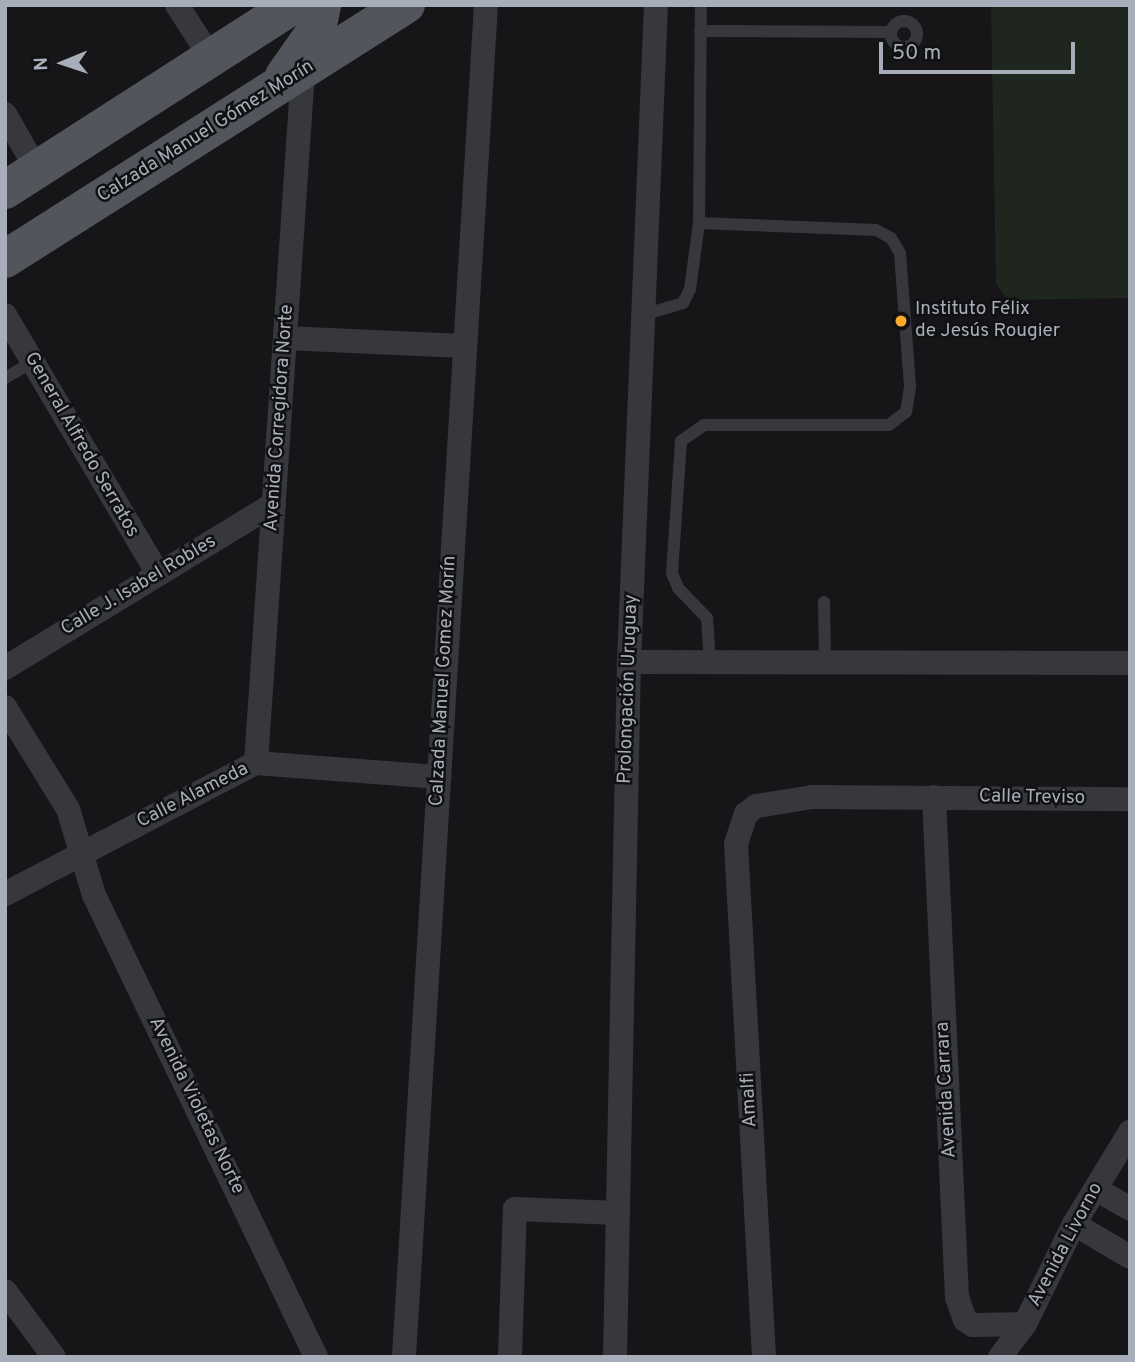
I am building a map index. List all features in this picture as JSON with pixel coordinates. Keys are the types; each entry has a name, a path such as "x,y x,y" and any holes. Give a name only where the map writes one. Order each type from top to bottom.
{"main road":[{"name":"Calzada Manuel Gómez Morín","path":"5,259 406,5"},
{"path":"5,190 211,58 298,6 317,29 289,80"}],"street":[{"name":"Calzada Manuel Gomez Morín","path":"404,1357 463,346 486,5"},
{"path":"183,7 211,58"},
{"name":"Prolongación Uruguay","path":"615,1357 629,662 652,11"},
{"name":"Avenida Corregidora Norte","path":"257,763 285,338 289,80"},
{"path":"5,114 37,170"},
{"name":"General Alfredo Serratos","path":"5,315 158,575"},
{"path":"285,338 463,346"},
{"name":"Calle J. Isabel Robles","path":"5,668 274,504"},
{"path":"629,662 1130,663"},
{"name":"Avenida Violetas Norte","path":"5,707 68,810 94,895 316,1357"},
{"name":"Calle Alameda","path":"5,894 257,763 439,777"},
{"name":"Calle Treviso","path":"736,844 740,825 756,806 812,797 1130,799"},
{"name":"Avenida Carrara","path":"934,797 957,1297 965,1320 973,1325 1025,1324"},
{"name":"Amalfi","path":"736,844 764,1357"},
{"name":"Avenida Livorno","path":"1000,1357 1025,1324 1074,1224 1130,1132"},
{"path":"1096,1188 1130,1209"},
{"path":"510,1357 515,1209 618,1213"},
{"path":"1074,1224 1130,1257"},
{"path":"5,1291 54,1357"}],"lane":[{"path":"643,315 683,303 687,297 699,223 701,5"},
{"path":"700,31 891,32"},
{"path":"699,223 876,230 891,238 900,253 910,387 906,412 889,425 704,425 681,441 672,573 678,588 707,618 710,662"},
{"path":"5,378 33,362"},
{"path":"824,602 825,662"}],"shaded area":[{"path":"991,5 1130,5 1130,298 1008,300 996,284"}],"place":[{"name":"Instituto Félix de Jesús Rougier","path":"901,321"}]}
